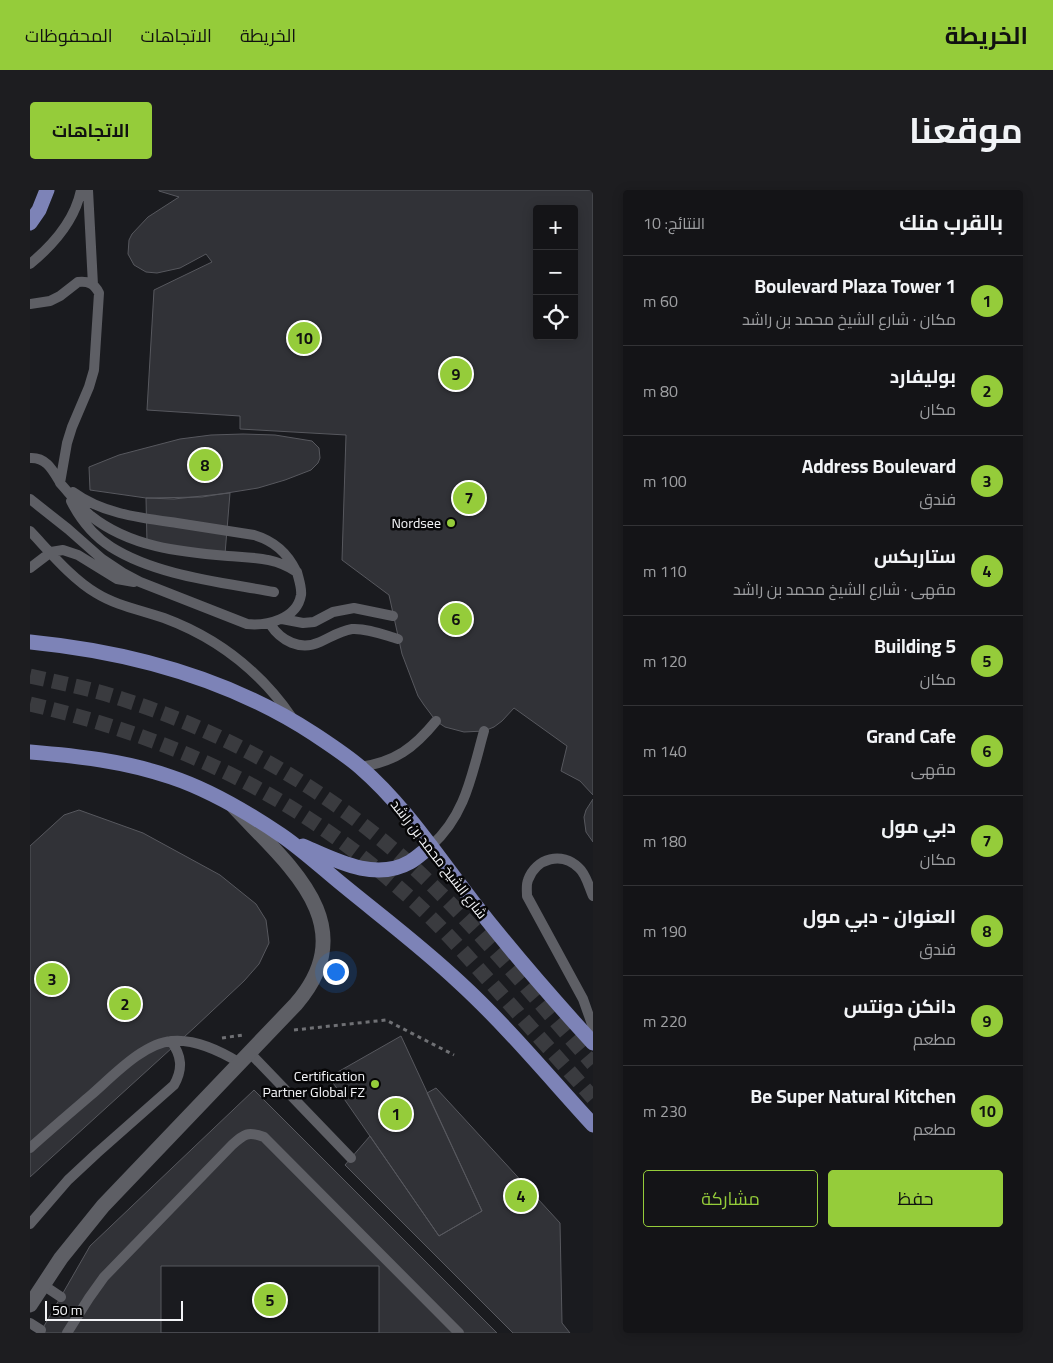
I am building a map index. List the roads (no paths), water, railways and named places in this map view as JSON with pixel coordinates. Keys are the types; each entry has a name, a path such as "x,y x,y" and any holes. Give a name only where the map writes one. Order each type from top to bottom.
{"main road":[{"path":"30,222 39,210 47,190"},
{"name":"شارع الشيخ محمد بن راشد","path":"32,641 81,647 126,656 170,667 214,682 256,700 332,746 360,767 404,811 508,947 593,1043"},
{"path":"30,752 102,759 141,768 195,786 231,804 282,835 336,861 366,870 392,870 410,862 431,846"},
{"path":"30,756 46,753"},
{"path":"282,835 459,982 482,1004 593,1125"}],"street":[{"path":"30,1305 42,1284 81,1231 308,991 316,975 322,959 324,941 321,921 315,903 306,886 231,804"}],"lane":[{"path":"30,264 56,238 71,219 81,190"},
{"path":"60,483 70,435 94,370 98,293 93,284 88,190"},
{"path":"30,304 50,301 78,282 84,281 93,284"},
{"path":"30,458 44,460 49,465 79,516 93,532 110,546 134,560 185,575 274,592"},
{"path":"60,483 78,504 92,516 126,537 151,546 176,550 270,559 280,562 297,572"},
{"path":"32,501 123,574 247,624 270,624 282,619 294,609 301,597 297,572 285,552 266,539 254,535 133,517 112,511 80,497 60,483"},
{"path":"30,531 70,572 94,592 108,600 165,618 185,627 211,640 240,659 271,688 295,722"},
{"path":"30,568 51,552 57,550 69,551 78,554 116,579 140,582"},
{"path":"282,619 303,623 314,622 333,612 354,608 393,616"},
{"path":"270,624 287,641 304,646 313,645 336,634 361,629 398,639"},
{"path":"360,767 374,765 400,755 418,742 436,721"},
{"path":"431,846 446,832 465,798 484,730"},
{"path":"593,896 580,868 569,860 556,858 543,861 533,870 527,882 528,896 583,999 593,1027"},
{"path":"30,1224 68,1180 174,1085 179,1077 181,1067 177,1048 171,1041"},
{"path":"30,1148 136,1056 159,1044 171,1041 207,1047 245,1058 351,1158"},
{"path":"67,1333 104,1277 232,1145 247,1134 255,1133 264,1137 459,1333"},
{"path":"42,1284 61,1296"},
{"path":"30,1323 41,1330"}],"tunnel":[{"path":"30,676 99,692 166,715 251,753 292,776 331,802 369,830 439,892 498,955 593,1064"},
{"path":"30,704 85,718 191,756 241,780 289,807 335,837 380,872 433,920 472,961 593,1098"}],"place":[{"name":"Be Super Natural Kitchen","path":"304,338"},
{"name":"دانكن دونتس","path":"456,374"},
{"name":"العنوان - دبي مول","path":"205,465"},
{"name":"دبي مول","path":"469,498"},
{"name":"Nordsee","path":"451,523"},
{"name":"Grand Cafe","path":"456,619"},
{"name":"Address Boulevard","path":"52,979"},
{"name":"بوليفارد","path":"125,1004"},
{"name":"Certification Partner Global FZ","path":"375,1084"},
{"name":"Boulevard Plaza Tower 1","path":"396,1114"},
{"name":"ستاربكس","path":"521,1196"},
{"name":"Building 5","path":"270,1300"}]}
